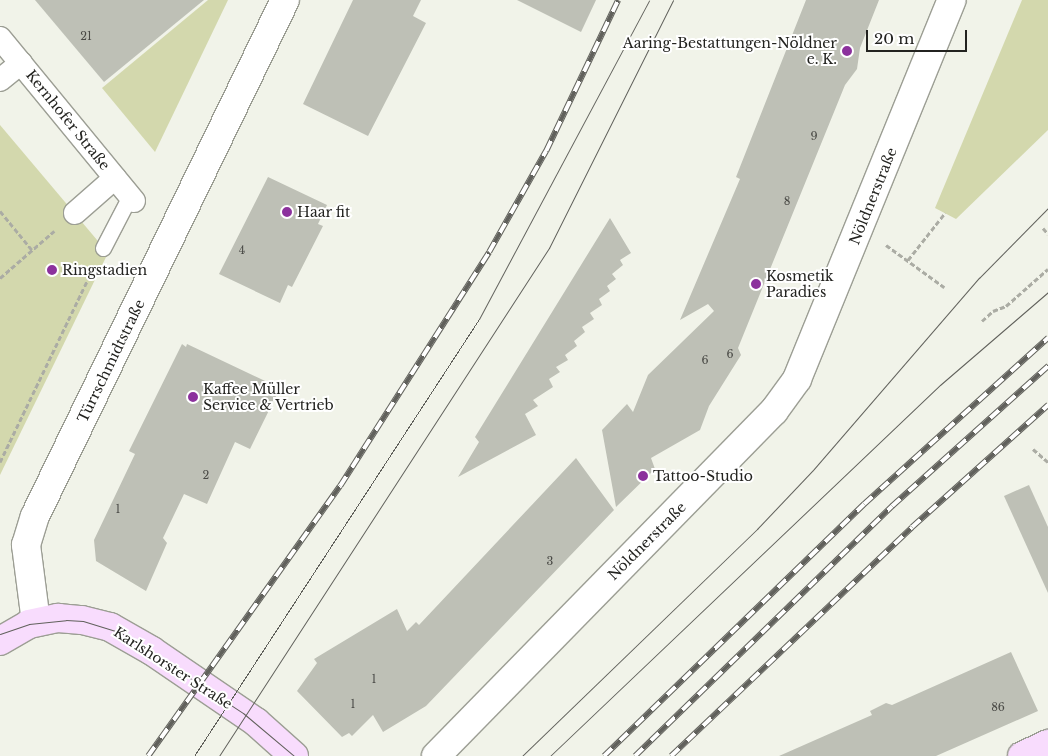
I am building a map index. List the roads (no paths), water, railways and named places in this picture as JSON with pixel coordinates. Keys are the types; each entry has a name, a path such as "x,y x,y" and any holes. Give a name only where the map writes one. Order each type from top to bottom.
{"main road":[{"name":"Karlshorster Straße","path":"0,641 36,622 58,618 82,620 125,635 256,722 294,756"},
{"path":"1022,756 1048,744"}],"street":[{"name":"Türrschmidtstraße","path":"36,622 26,545 35,516 285,0"},
{"name":"Nöldnerstraße","path":"436,756 774,411 797,379 858,234 952,0"},
{"name":"Kernhofer Straße","path":"0,38 132,198"},
{"name":"Kernhofer Straße","path":"0,80 21,63"},
{"name":"Kernhofer Straße","path":"75,213 114,178"}],"lane":[{"path":"103,248 132,198"}],"tram line":[{"path":"194,756 479,319 649,0"},
{"path":"219,756 549,248 673,0"},
{"path":"522,756 757,529 813,470 979,278 1048,208"},
{"path":"550,756 940,385 1048,292"},
{"path":"0,634 29,624 66,620 83,621 120,632 243,713 294,756"}],"railway":[{"path":"148,756 340,486 489,252 546,151 618,0"},
{"path":"604,756 864,504 1048,338"},
{"path":"635,756 892,506 1048,366"},
{"path":"671,756 912,527 1048,405"}],"place":[{"name":"Aaring-Bestattungen-Nöldner e. K.","path":"847,51"},
{"name":"Haar fit","path":"287,212"},
{"name":"Ringstadien","path":"52,270"},
{"name":"Kosmetik Paradies","path":"756,284"},
{"name":"Kaffee Müller Service & Vertrieb","path":"193,397"},
{"name":"Tattoo-Studio","path":"643,476"}]}
